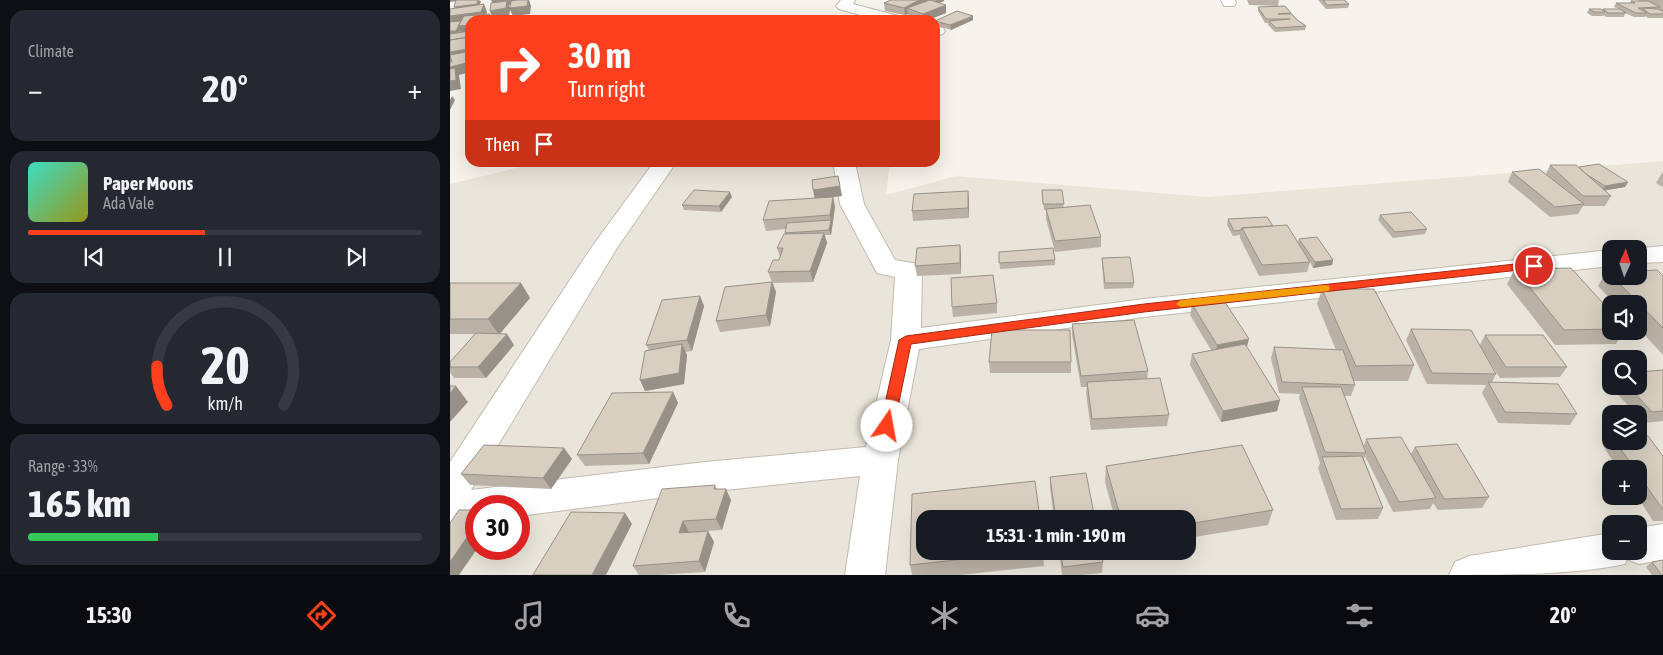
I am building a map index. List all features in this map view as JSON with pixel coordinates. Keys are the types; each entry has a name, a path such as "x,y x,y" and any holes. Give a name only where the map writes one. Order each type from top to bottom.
{"street":[{"path":"848,0 844,6 877,15"},
{"path":"450,493 604,248 662,167"},
{"path":"845,167 852,204 886,266 909,270 906,340 880,460 865,575"},
{"path":"1648,255 1663,254"},
{"path":"906,340 1144,308 1602,259"},
{"path":"450,509 705,477 880,460"},
{"path":"1647,545 1663,542"},
{"path":"1469,575 1602,553"}],"shaded area":[{"path":"1663,161 1663,575 450,575 450,184 520,167 889,167 886,195 956,176 1206,197"}],"building":[{"path":"456,0 478,0 477,4 454,7"},
{"path":"528,0 527,6 510,8 511,1"},
{"path":"891,0 919,0 904,8 884,3"},
{"path":"930,0 946,5 923,14 907,8"},
{"path":"1323,0 1344,0 1349,4 1327,5"},
{"path":"507,1 506,8 490,11 491,3"},
{"path":"1631,1 1648,1 1660,7 1638,8 1647,13 1636,13 1616,3 1635,3"},
{"path":"484,4 481,12 450,16 450,9"},
{"path":"1285,6 1291,13 1278,14 1292,14 1306,26 1276,28 1269,21 1290,19 1266,19 1258,7"},
{"path":"1642,8 1658,9 1663,11 1663,14 1650,14"},
{"path":"1589,9 1601,9 1605,12 1594,12"},
{"path":"1603,9 1620,9 1626,13 1608,13"},
{"path":"957,11 973,16 950,25 940,22 940,19"},
{"path":"464,16 465,25 458,26"},
{"path":"461,21 456,31 450,31 450,22"},
{"path":"465,32 465,38 450,40 450,34"},
{"path":"465,38 465,50 450,52 450,40"},
{"path":"465,52 465,63 450,67 452,62 450,55"},
{"path":"455,68 456,80 450,81 450,69"},
{"path":"1599,164 1628,182 1605,186 1586,174 1579,167"},
{"path":"1550,165 1576,165 1611,196 1583,196"},
{"path":"1539,169 1584,204 1555,207 1512,172"},
{"path":"838,176 840,186 813,190 812,180"},
{"path":"694,190 730,192 719,206 682,205"},
{"path":"1042,190 1062,190 1064,204 1043,204"},
{"path":"968,191 968,208 912,211 914,194"},
{"path":"833,197 830,215 763,220 769,201"},
{"path":"1090,205 1101,237 1055,241 1046,209"},
{"path":"1411,212 1427,229 1395,232 1380,215"},
{"path":"1267,217 1273,226 1242,228 1241,230 1234,231 1228,219"},
{"path":"831,220 829,230 785,233 787,223"},
{"path":"1287,225 1310,262 1262,265 1242,228"},
{"path":"824,233 810,271 768,272 773,260 779,260 783,248 777,248 784,234"},
{"path":"1317,237 1333,260 1315,262 1299,239"},
{"path":"960,245 960,263 915,266 917,248"},
{"path":"1053,248 1055,260 999,263 999,252"},
{"path":"1130,257 1134,283 1105,283 1102,258"},
{"path":"1571,268 1602,302 1602,329 1564,330 1515,269"},
{"path":"1648,270 1657,270 1663,276 1663,328 1647,312 1647,295 1631,295 1621,285 1648,285"},
{"path":"993,275 997,303 952,307 951,278"},
{"path":"772,282 766,315 716,321 725,287"},
{"path":"450,283 521,283 488,319 450,319"},
{"path":"1322,289 1374,289 1414,365 1356,366"},
{"path":"700,296 687,340 646,345 662,300"},
{"path":"1223,299 1249,339 1217,345 1192,304"},
{"path":"1134,320 1148,371 1081,376 1072,324"},
{"path":"1411,329 1471,330 1496,374 1432,373"},
{"path":"992,330 1070,330 1071,362 989,362"},
{"path":"476,333 507,334 478,367 450,367 450,362"},
{"path":"1485,335 1543,335 1567,367 1506,367"},
{"path":"682,344 679,373 640,380 645,351"},
{"path":"1245,344 1280,400 1223,411 1192,354"},
{"path":"1274,347 1343,350 1355,385 1282,382"},
{"path":"1663,370 1663,411 1652,412 1636,395 1647,395 1647,371"},
{"path":"1160,378 1169,415 1092,419 1087,382"},
{"path":"1488,382 1558,384 1577,414 1505,412"},
{"path":"450,386 456,386 450,393"},
{"path":"1302,387 1341,387 1366,453 1325,452"},
{"path":"673,392 643,453 577,455 612,393"},
{"path":"1648,436 1663,456 1663,510 1647,487 1647,460 1629,460 1621,450 1647,450"},
{"path":"1401,437 1436,498 1399,502 1366,439"},
{"path":"1457,444 1489,497 1444,499 1415,447"},
{"path":"484,445 564,448 543,478 461,474"},
{"path":"1242,445 1273,510 1196,523 1196,510 1118,510 1106,466"},
{"path":"1362,456 1383,508 1341,509 1322,457"},
{"path":"1086,473 1093,510 1055,510 1050,477"},
{"path":"1035,481 1039,510 916,510 916,560 956,560 910,565 912,494"},
{"path":"715,485 714,489 726,489 716,519 683,521 679,533 708,531 699,561 633,566 662,489"},
{"path":"459,510 465,510 465,540 450,562 450,523"},
{"path":"571,512 625,513 592,575 533,575"},
{"path":"1062,560 1103,560 1103,562 1063,567"},
{"path":"1663,560 1663,575 1662,575 1652,562"}],"slow traffic":[{"path":"1181,304 1325,288"}],"route":[{"path":"887,426 906,340 1144,308 1534,266"}]}
